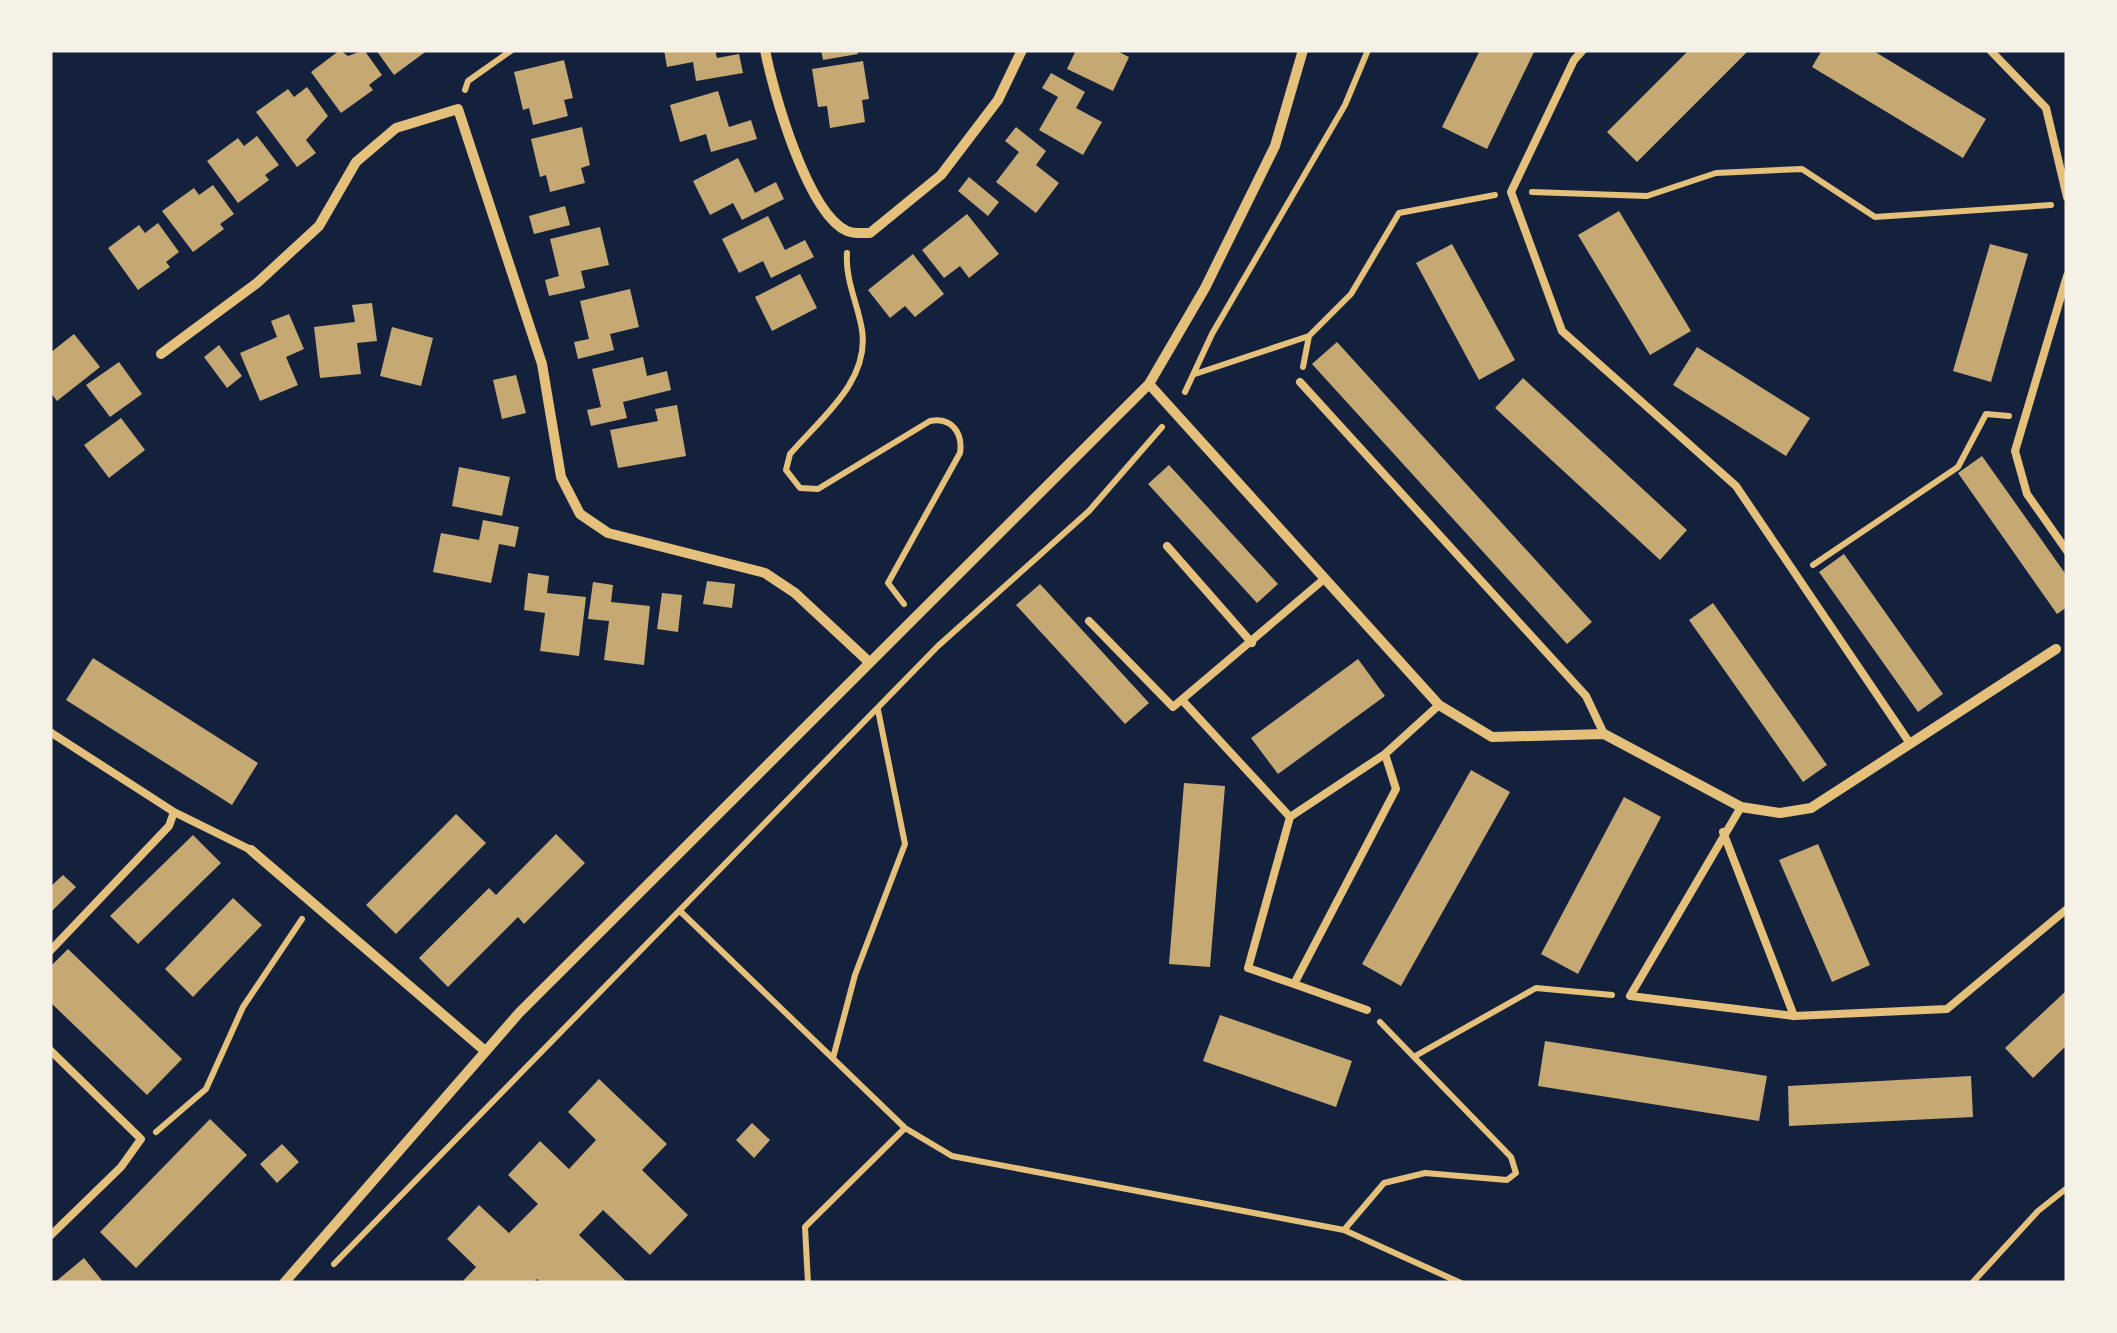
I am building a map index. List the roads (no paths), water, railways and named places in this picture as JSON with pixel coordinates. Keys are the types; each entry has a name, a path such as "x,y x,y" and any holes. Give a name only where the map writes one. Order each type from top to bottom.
{"street":[{"path":"765,50 778,115 834,222 849,232 870,234 941,175 998,100 1022,50"},
{"path":"284,1283 484,1050 1148,384 1205,288 1275,146 1303,50"},
{"path":"161,354 257,283 319,226 356,162 396,128 458,109 542,364 561,477 580,514 608,533 764,573 795,593 868,661"},
{"path":"1148,384 1439,705 1492,737 1604,734 1741,807 1780,813 1811,808 2061,646"},
{"path":"251,850 484,1050"}],"lane":[{"path":"1583,50 1574,60 1511,192 1562,331 1736,486 1909,742"},
{"path":"1990,50 2046,108 2067,200"},
{"path":"2067,276 2015,451 2027,494 2067,550"},
{"path":"1300,382 1586,696 1604,734"},
{"path":"1167,546 1252,644"},
{"path":"1089,620 1173,707 1323,580"},
{"path":"1182,700 1290,818"},
{"path":"1367,1010 1248,968 1290,818 1385,754 1439,705"},
{"path":"50,732 174,812 251,850"},
{"path":"1294,984 1396,790 1385,754"},
{"path":"1741,807 1630,996 1794,1016 1947,1009 2067,908"},
{"path":"50,950 169,826 174,812"},
{"path":"1723,832 1794,1016"},
{"path":"50,1050 142,1139 122,1167 50,1236"}]}
